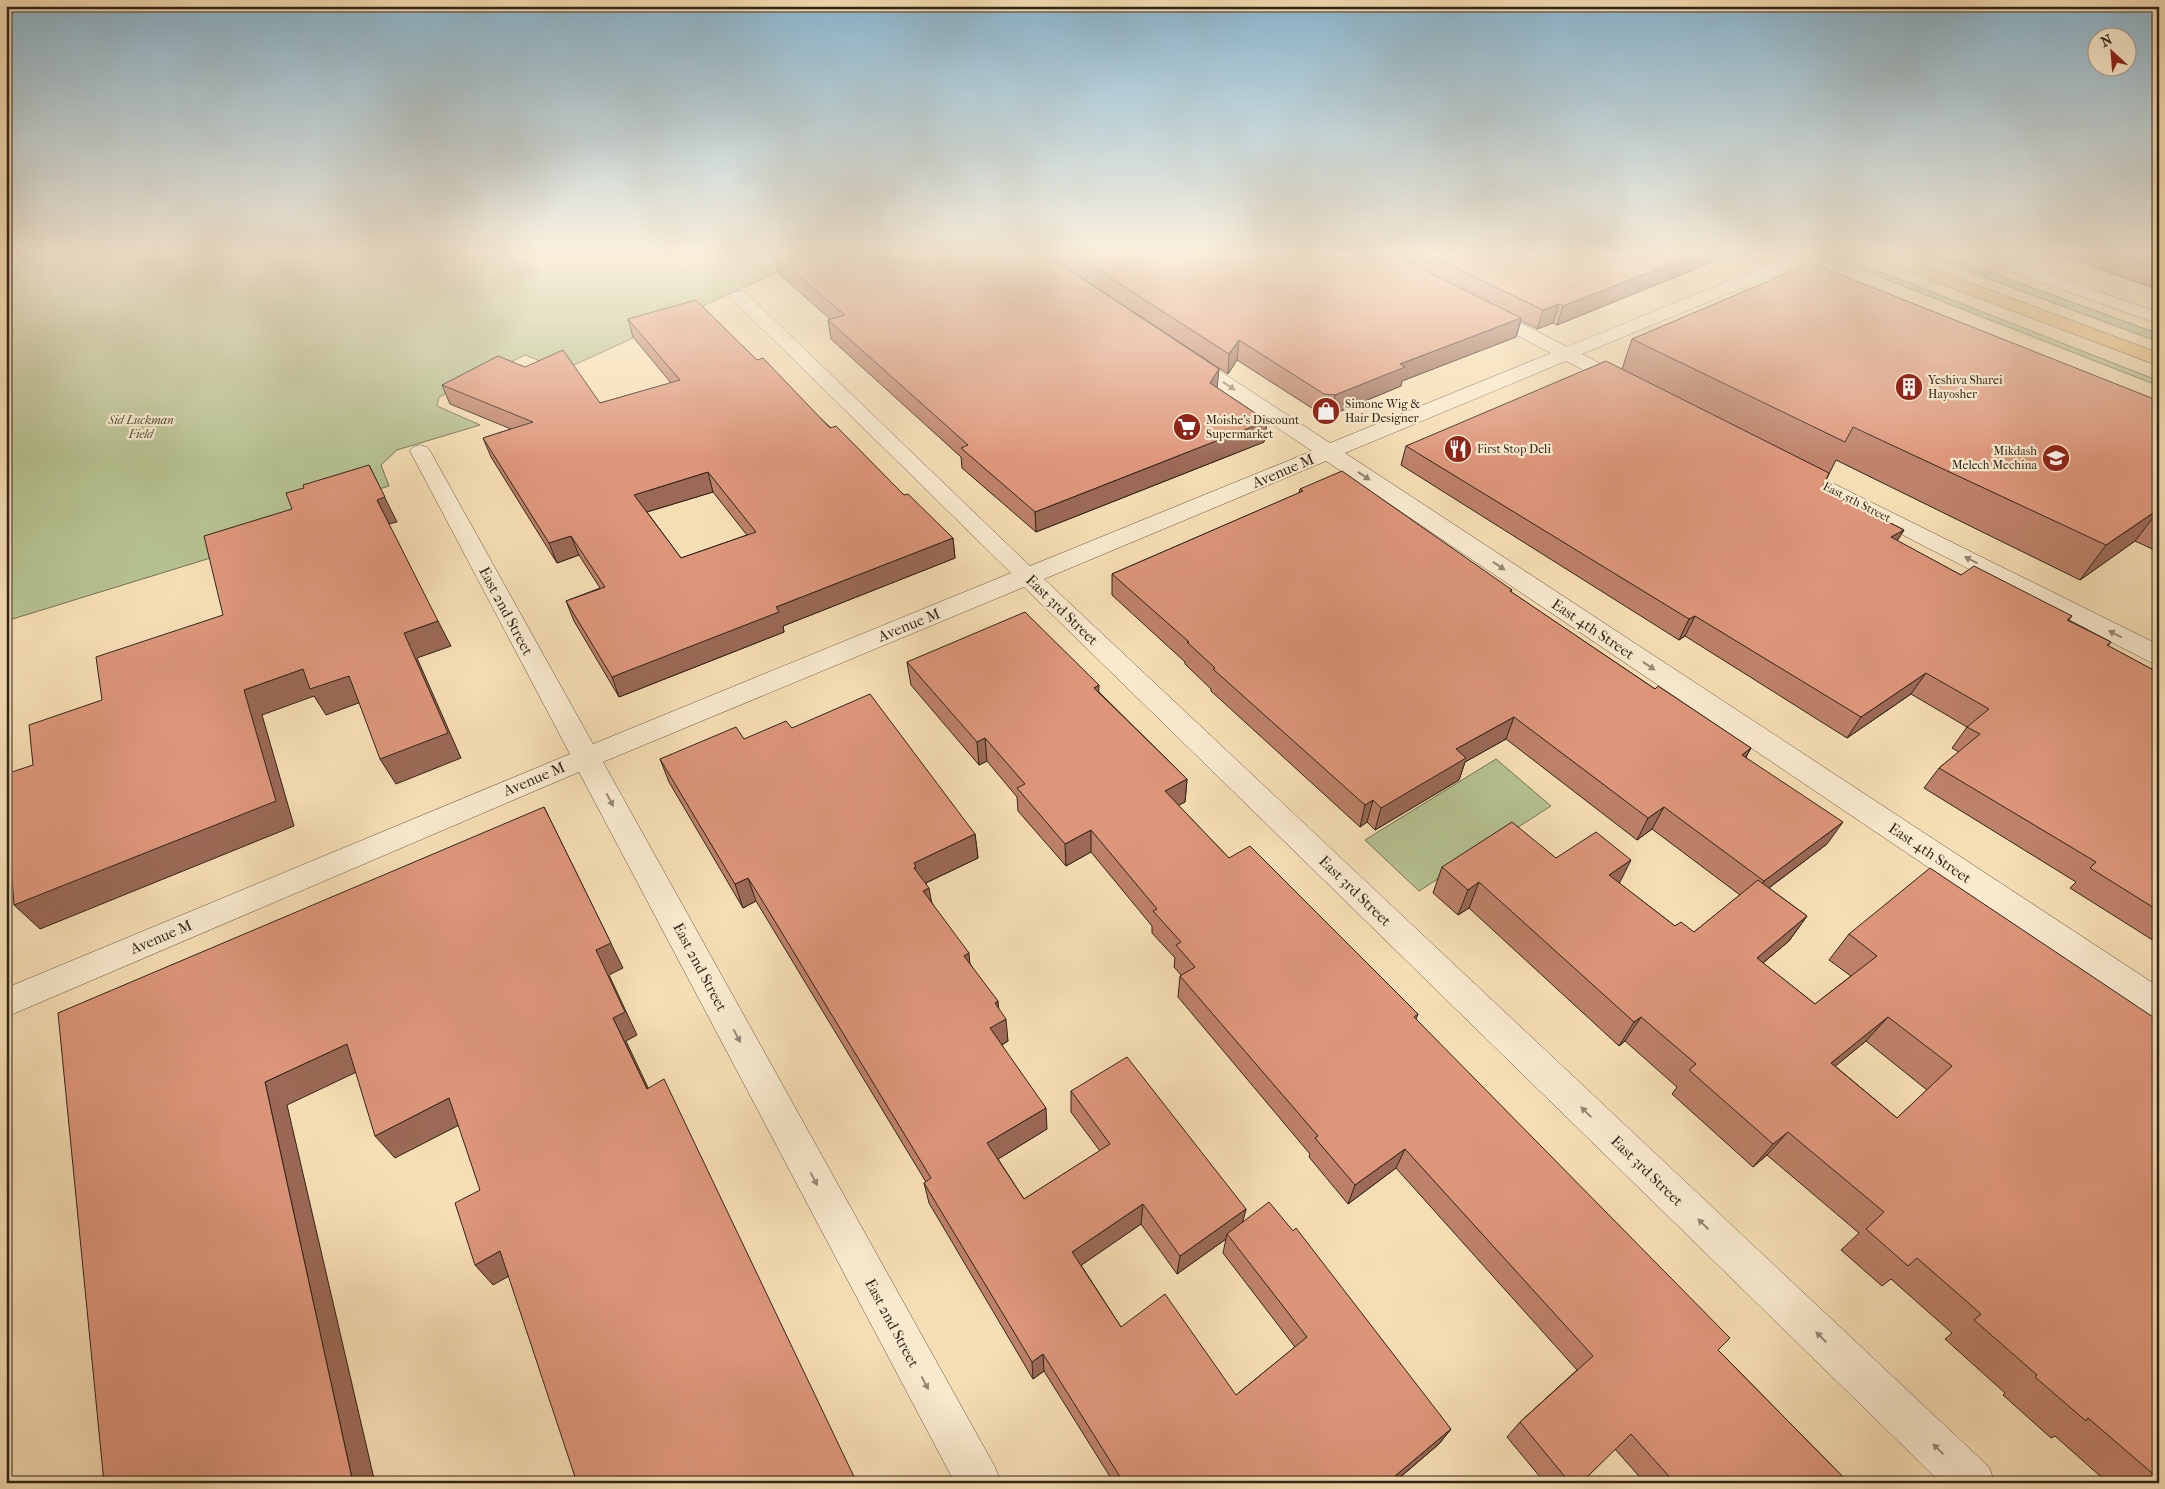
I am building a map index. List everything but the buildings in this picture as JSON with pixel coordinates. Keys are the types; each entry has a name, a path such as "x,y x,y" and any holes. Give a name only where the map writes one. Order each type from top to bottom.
{"main road":[{"path":"2057,321 2159,360"}],"street":[{"name":"East 3rd Street","path":"765,321 1027,576 1973,1483"},
{"path":"1503,321 1638,391"},
{"name":"Avenue M","path":"6,1002 586,758 1642,321"},
{"name":"East 4th Street","path":"1168,345 2159,1005"},
{"name":"East 2nd Street","path":"420,451 978,1483"},
{"name":"East 5th Street","path":"1770,458 2159,656"}],"green space":[{"name":"Sid Luckman Field","path":"6,321 669,321 563,370 525,355 439,397 437,406 480,425 397,450 381,465 389,486 212,539 217,556 6,621"},
{"path":"1994,321 2007,321 2159,381 2159,386"},
{"path":"2104,321 2125,321 2159,334 2159,342"},
{"path":"1496,759 1551,806 1419,891 1365,840"}],"place":[{"name":"Yeshiva Sharei Hayosher","path":"1909,387"},
{"name":"Simone Wig & Hair Designer","path":"1326,411"},
{"name":"Moishe's Discount Supermarket","path":"1187,427"},
{"name":"First Stop Deli","path":"1458,449"},
{"name":"Mikdash Melech Mechina","path":"2056,458"}]}
